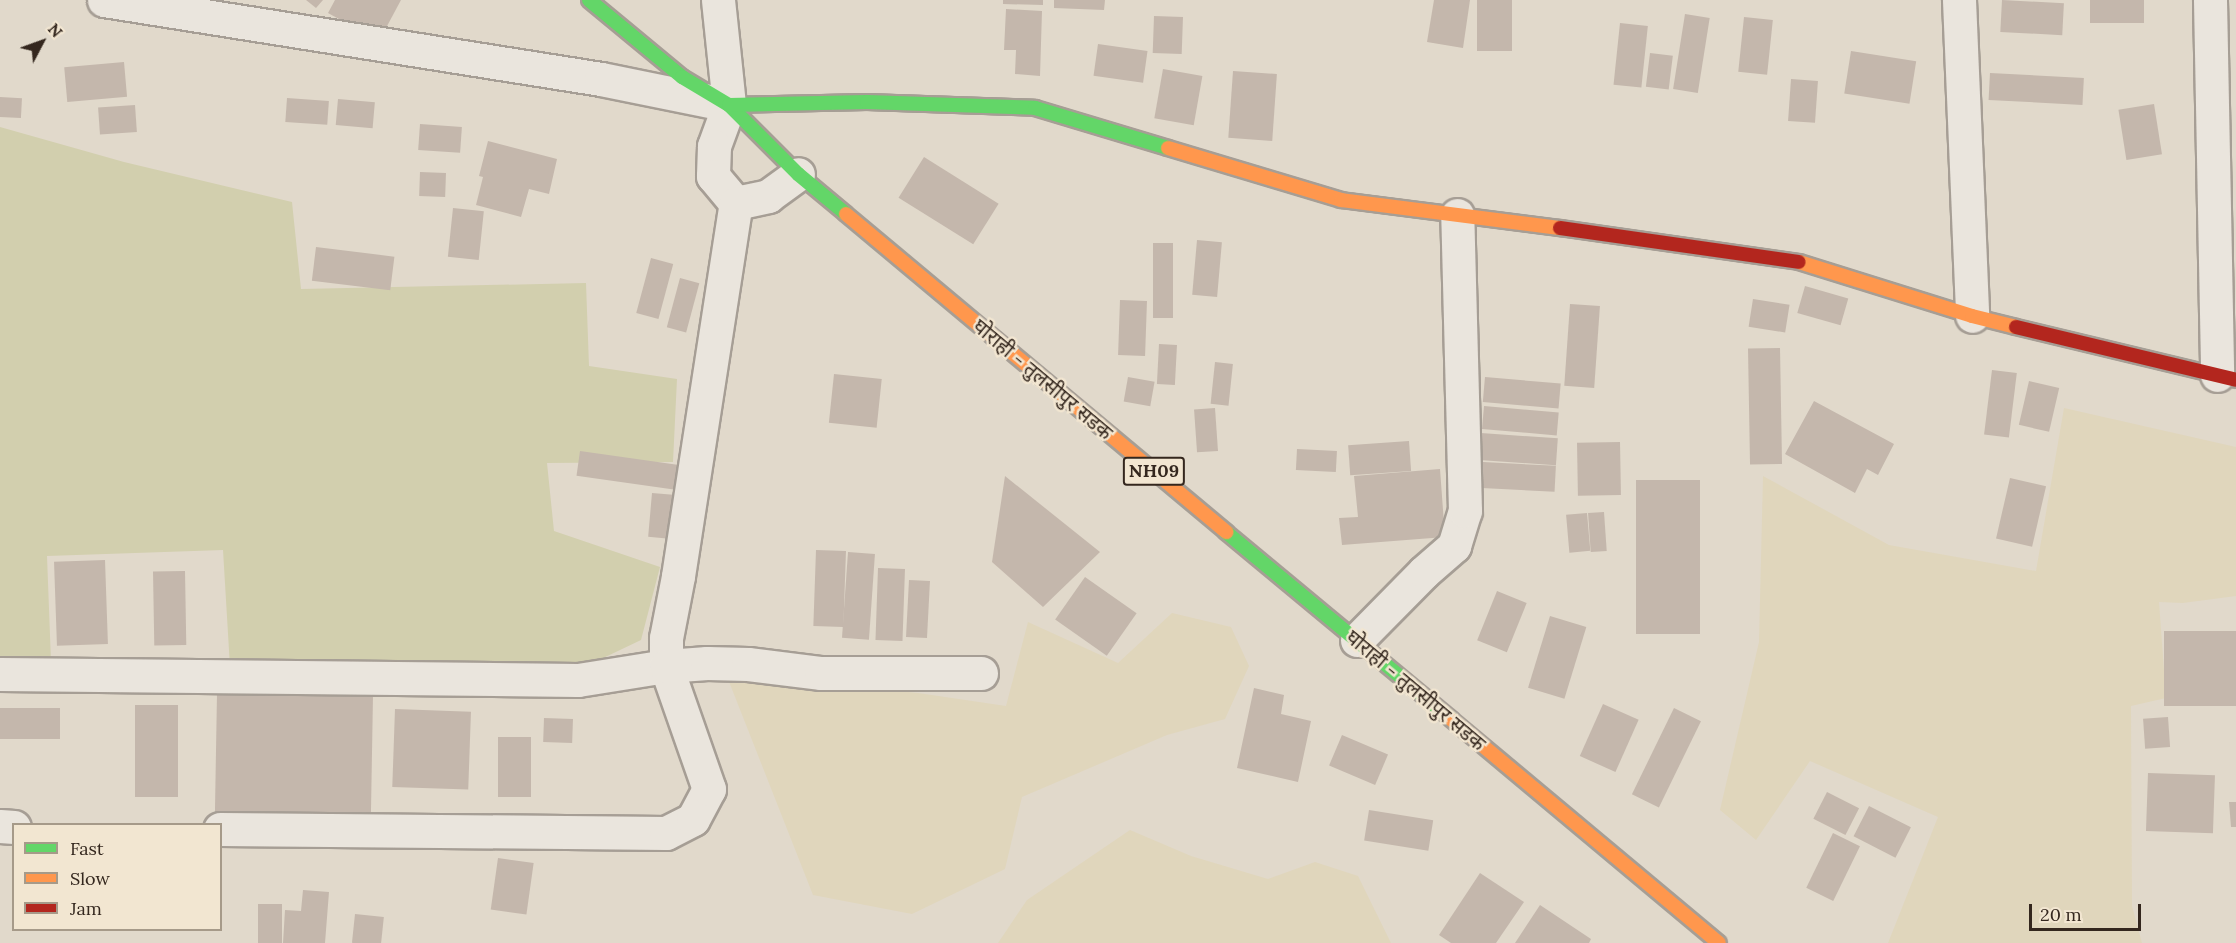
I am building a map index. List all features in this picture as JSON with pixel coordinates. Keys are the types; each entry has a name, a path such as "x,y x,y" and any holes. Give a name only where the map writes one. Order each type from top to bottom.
{"street":[{"path":"104,0 602,78 729,105 867,102 1035,108 1341,200 1787,258 1972,316 2227,377 2210,0"},
{"name":"घोराही - तुलसीपुर सडक","path":"589,0 681,77 729,105 798,174 1719,943"},
{"path":"222,829 666,833 693,819 709,789 666,666 666,638 678,576 736,203 713,176 714,146 729,105 718,0"},
{"path":"1959,0 1972,316"},
{"path":"736,203 768,196 798,174"},
{"path":"1357,640 1424,572 1454,546 1465,511 1456,215"},
{"path":"0,674 578,680 666,666 707,663 748,664 821,673 981,673"}],"shaded area":[{"path":"0,127 124,162 292,202 301,289 586,283 589,366 677,379 673,462 547,463 554,531 660,567 641,640 576,671 230,667 223,550 47,556 51,662 0,661"},
{"path":"2064,408 2236,447 2236,596 2183,603 2159,602 2166,698 2131,706 2132,906 2142,943 1888,943 1938,817 1810,761 1756,840 1720,810 1759,642 1763,476 1889,545 2036,571"},
{"path":"1172,613 1231,627 1249,666 1225,719 1167,735 1022,797 1005,869 912,914 813,895 726,674 918,693 1006,706 1028,622 1118,663"},
{"path":"1130,830 1191,856 1268,879 1315,862 1358,876 1391,943 998,943 1027,900"}],"building":[{"path":"306,0 323,0 316,8"},
{"path":"335,0 401,0 379,41 328,13"},
{"path":"1003,0 1043,0 1043,5 1003,4"},
{"path":"1054,0 1105,0 1104,10 1054,8"},
{"path":"1434,0 1470,0 1463,48 1427,42"},
{"path":"1477,0 1512,0 1512,51 1477,51"},
{"path":"2002,0 2064,3 2062,35 2000,32"},
{"path":"2090,0 2144,0 2144,23 2090,23"},
{"path":"1006,9 1042,11 1040,76 1015,74 1016,50 1004,50"},
{"path":"1685,14 1710,18 1698,93 1673,89"},
{"path":"1154,16 1183,17 1182,54 1153,53"},
{"path":"1744,17 1773,20 1767,75 1738,72"},
{"path":"1620,23 1648,26 1641,88 1614,85"},
{"path":"1098,44 1148,51 1143,83 1094,76"},
{"path":"1851,51 1916,61 1909,104 1844,93"},
{"path":"1650,53 1673,56 1669,90 1646,87"},
{"path":"124,62 127,97 67,102 64,67"},
{"path":"1163,69 1202,76 1194,125 1154,118"},
{"path":"1233,71 1277,74 1272,141 1228,138"},
{"path":"1990,73 2084,78 2082,105 1989,100"},
{"path":"1791,79 1818,81 1815,123 1788,121"},
{"path":"0,97 22,98 21,118 0,117"},
{"path":"287,98 329,101 327,125 285,122"},
{"path":"338,99 375,102 373,128 336,125"},
{"path":"2154,104 2162,154 2126,160 2118,110"},
{"path":"135,105 137,132 100,135 98,108"},
{"path":"420,124 462,127 460,153 418,150"},
{"path":"488,141 557,159 549,194 529,189 521,217 476,205 483,177 479,176"},
{"path":"924,157 999,204 973,244 899,198"},
{"path":"420,172 446,173 445,197 419,196"},
{"path":"453,208 484,211 479,260 448,257"},
{"path":"1197,240 1222,242 1217,297 1192,295"},
{"path":"1153,243 1173,243 1173,318 1153,318"},
{"path":"316,247 394,257 390,290 312,281"},
{"path":"651,258 673,264 658,319 636,313"},
{"path":"680,278 699,283 686,332 667,327"},
{"path":"1805,286 1848,298 1841,325 1797,313"},
{"path":"1753,299 1790,305 1785,332 1749,327"},
{"path":"1120,300 1147,301 1145,356 1118,355"},
{"path":"1570,304 1600,306 1594,388 1564,386"},
{"path":"1159,344 1177,345 1175,385 1157,384"},
{"path":"1780,348 1782,464 1750,465 1748,349"},
{"path":"1215,362 1233,364 1229,406 1211,404"},
{"path":"1992,370 2017,373 2009,438 1984,435"},
{"path":"834,374 882,379 877,428 829,423"},
{"path":"1128,377 1155,382 1150,406 1124,402"},
{"path":"1485,377 1561,384 1559,409 1483,402"},
{"path":"2029,381 2059,388 2049,432 2019,425"},
{"path":"1814,401 1894,444 1878,475 1867,469 1855,493 1785,454"},
{"path":"1484,406 1559,413 1557,435 1482,429"},
{"path":"1215,408 1218,451 1197,452 1194,409"},
{"path":"1481,433 1558,438 1556,465 1479,460"},
{"path":"1409,441 1411,471 1350,475 1348,445"},
{"path":"1620,442 1621,495 1578,496 1577,443"},
{"path":"1297,449 1337,451 1336,472 1296,470"},
{"path":"580,451 686,466 682,491 577,476"},
{"path":"1483,462 1556,466 1555,492 1482,488"},
{"path":"1440,469 1445,537 1342,545 1339,518 1358,517 1354,476"},
{"path":"1005,476 1100,552 1043,607 992,562"},
{"path":"2010,478 2046,486 2032,547 1996,538"},
{"path":"1636,480 1700,480 1700,634 1636,634"},
{"path":"652,493 676,495 672,539 648,537"},
{"path":"1604,512 1607,551 1591,552 1588,513"},
{"path":"1587,513 1590,551 1569,553 1566,515"},
{"path":"816,550 846,551 843,627 813,626"},
{"path":"848,552 875,554 869,640 842,638"},
{"path":"105,560 108,644 57,646 54,562"},
{"path":"878,568 905,569 902,641 875,640"},
{"path":"185,571 186,645 154,646 153,572"},
{"path":"1085,577 1137,613 1107,656 1055,620"},
{"path":"909,580 930,581 927,638 906,637"},
{"path":"1497,591 1527,603 1507,652 1477,640"},
{"path":"1550,616 1586,627 1564,699 1528,688"},
{"path":"2164,631 2236,631 2236,706 2164,706"},
{"path":"1254,688 1284,695 1281,714 1311,721 1298,782 1237,768"},
{"path":"217,694 373,697 371,822 215,819"},
{"path":"1603,704 1639,720 1615,772 1580,756"},
{"path":"135,705 178,705 178,797 135,797"},
{"path":"0,708 60,708 60,739 0,739"},
{"path":"1674,708 1701,721 1659,807 1632,794"},
{"path":"395,709 471,712 468,790 392,787"},
{"path":"2168,717 2170,747 2145,749 2143,719"},
{"path":"544,718 573,719 572,743 543,742"},
{"path":"1342,735 1388,755 1375,785 1329,765"},
{"path":"498,737 531,737 531,797 498,797"},
{"path":"2148,773 2215,775 2213,833 2146,831"},
{"path":"1827,792 1859,808 1845,835 1813,819"},
{"path":"2229,802 2236,802 2236,827 2231,827"},
{"path":"1869,806 1911,827 1895,858 1854,836"},
{"path":"1369,810 1433,820 1428,851 1364,841"},
{"path":"1833,833 1860,846 1833,901 1806,888"},
{"path":"498,858 534,863 526,915 491,909"},
{"path":"1480,873 1524,902 1496,943 1451,943 1439,935"},
{"path":"303,890 329,892 325,943 283,943 285,910 301,911"},
{"path":"258,904 282,904 282,943 258,943"},
{"path":"1540,905 1591,939 1589,943 1515,943"},
{"path":"355,914 384,917 381,943 352,943"}],"traffic: fast":[{"path":"589,0 682,77 729,105 798,174 846,214"},
{"path":"729,105 867,102 1035,108 1168,148"},
{"path":"1226,532 1451,719"}],"traffic: slow":[{"path":"1168,148 1341,200 1560,228"},
{"path":"846,214 1226,532"},
{"path":"1799,262 1972,316 2016,327"},
{"path":"1451,719 1719,943"}],"traffic: jam":[{"path":"1560,228 1799,262"},
{"path":"2016,327 2236,380"}]}
